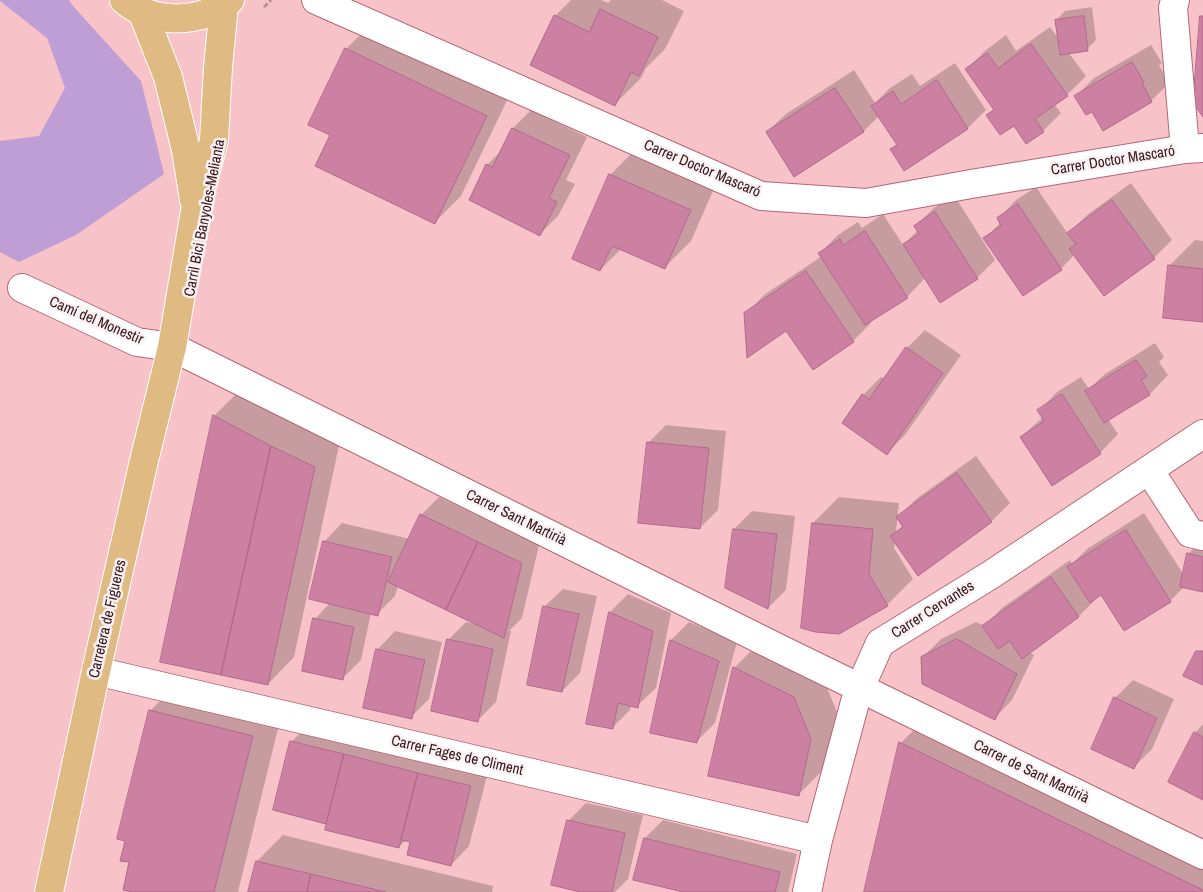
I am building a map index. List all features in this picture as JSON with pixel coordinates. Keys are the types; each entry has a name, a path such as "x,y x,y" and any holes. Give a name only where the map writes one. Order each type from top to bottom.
{"main road":[{"path":"133,5 155,16 183,18 198,17 211,12 227,2"},
{"name":"Carretera de Figueres","path":"49,892 142,465 172,347 196,211 214,140 218,67 227,2"},
{"path":"133,5 168,77 186,150 196,211"}],"street":[{"name":"Carrer Doctor Mascaró","path":"316,0 762,196 866,203 1194,148"},
{"path":"1174,4 1194,148"},
{"name":"Camí del Monestir","path":"22,288 137,342 172,347"},
{"name":"Carrer Sant Martirià","path":"172,347 860,688"},
{"name":"Carrer Cervantes","path":"807,892 818,840 860,688 880,643 992,574 1203,434"},
{"path":"1149,470 1190,533 1203,536"},
{"name":"Carrer Fages de Climent","path":"96,671 818,840"},
{"name":"Carrer de Sant Martirià","path":"860,688 1203,856"}],"path":[{"path":"259,12 271,0"}],"shaded area":[{"path":"0,0 69,0 141,81 164,174 76,235 19,262 0,252 0,141 39,136 65,88 47,38"}],"building":[{"path":"600,9 658,37 639,76 631,72 615,106 530,65 554,15 589,32"},
{"path":"1084,16 1088,51 1060,55 1055,20"},
{"path":"1200,16 1203,16 1203,117 1193,103"},
{"path":"1031,44 1068,96 1035,119 1044,132 1026,144 1014,126 1000,135 986,115 994,110 965,69 987,53 998,68"},
{"path":"345,48 487,116 435,224 315,166 330,135 308,125"},
{"path":"1132,62 1144,82 1142,83 1152,102 1103,131 1092,112 1086,115 1074,96"},
{"path":"937,80 968,129 904,171 890,149 897,145 871,106 893,91 901,104"},
{"path":"835,88 864,132 794,177 766,132"},
{"path":"512,128 570,155 549,198 557,202 540,236 469,200 486,164 492,167"},
{"path":"609,174 691,210 665,269 612,246 600,271 572,259"},
{"path":"1112,200 1155,259 1104,296 1069,249 1076,244 1067,233"},
{"path":"1018,204 1062,270 1023,296 983,238 1001,226 997,218"},
{"path":"935,212 978,279 940,303 903,244 919,234 914,226"},
{"path":"865,231 908,298 865,325 818,253 840,239 843,245"},
{"path":"1168,265 1203,269 1203,322 1163,318"},
{"path":"806,271 854,342 813,370 786,331 747,358 744,313"},
{"path":"906,347 943,373 887,455 842,423 862,394 869,399"},
{"path":"1136,360 1147,376 1141,380 1150,395 1104,423 1085,391"},
{"path":"1062,394 1101,454 1052,486 1020,437 1044,421 1037,410"},
{"path":"213,415 271,446 221,675 160,662"},
{"path":"647,442 709,448 700,529 638,523"},
{"path":"271,446 315,467 268,685 221,675"},
{"path":"957,473 992,522 918,576 890,536 903,527 896,517"},
{"path":"420,514 478,542 446,610 388,582"},
{"path":"812,523 873,529 869,574 888,606 839,634 815,632 801,628"},
{"path":"733,529 777,534 768,609 725,588"},
{"path":"1126,530 1171,602 1124,631 1101,595 1090,603 1067,567"},
{"path":"323,541 392,557 378,616 309,599"},
{"path":"478,542 522,563 504,638 446,610"},
{"path":"1187,553 1203,557 1203,592 1180,587"},
{"path":"1051,577 1079,617 1022,659 1010,641 998,649 982,626"},
{"path":"543,606 579,614 562,692 527,685"},
{"path":"609,612 653,631 638,708 618,703 613,729 586,724"},
{"path":"313,618 354,627 343,680 302,671"},
{"path":"447,639 493,649 478,722 431,711"},
{"path":"957,639 1017,674 995,720 922,684 921,657"},
{"path":"670,640 719,661 697,743 650,733"},
{"path":"376,649 425,660 412,719 363,708"},
{"path":"1196,651 1203,651 1203,685 1183,676"},
{"path":"733,667 794,697 811,739 799,796 708,776"},
{"path":"1114,697 1157,718 1134,769 1091,749"},
{"path":"149,710 253,736 214,892 132,892 123,890 129,862 120,861 125,841 117,839"},
{"path":"1194,732 1203,737 1203,800 1168,782"},
{"path":"290,741 344,754 326,824 273,810"},
{"path":"899,742 1203,890 1203,892 864,892"},
{"path":"344,754 418,773 399,848 325,830"},
{"path":"418,773 471,786 451,866 407,855 410,842 401,840"},
{"path":"567,820 625,833 612,892 580,892 551,885"},
{"path":"644,838 780,872 775,892 683,892 633,880"},
{"path":"256,861 311,874 307,892 248,892"},
{"path":"311,874 386,892 307,892"}]}
